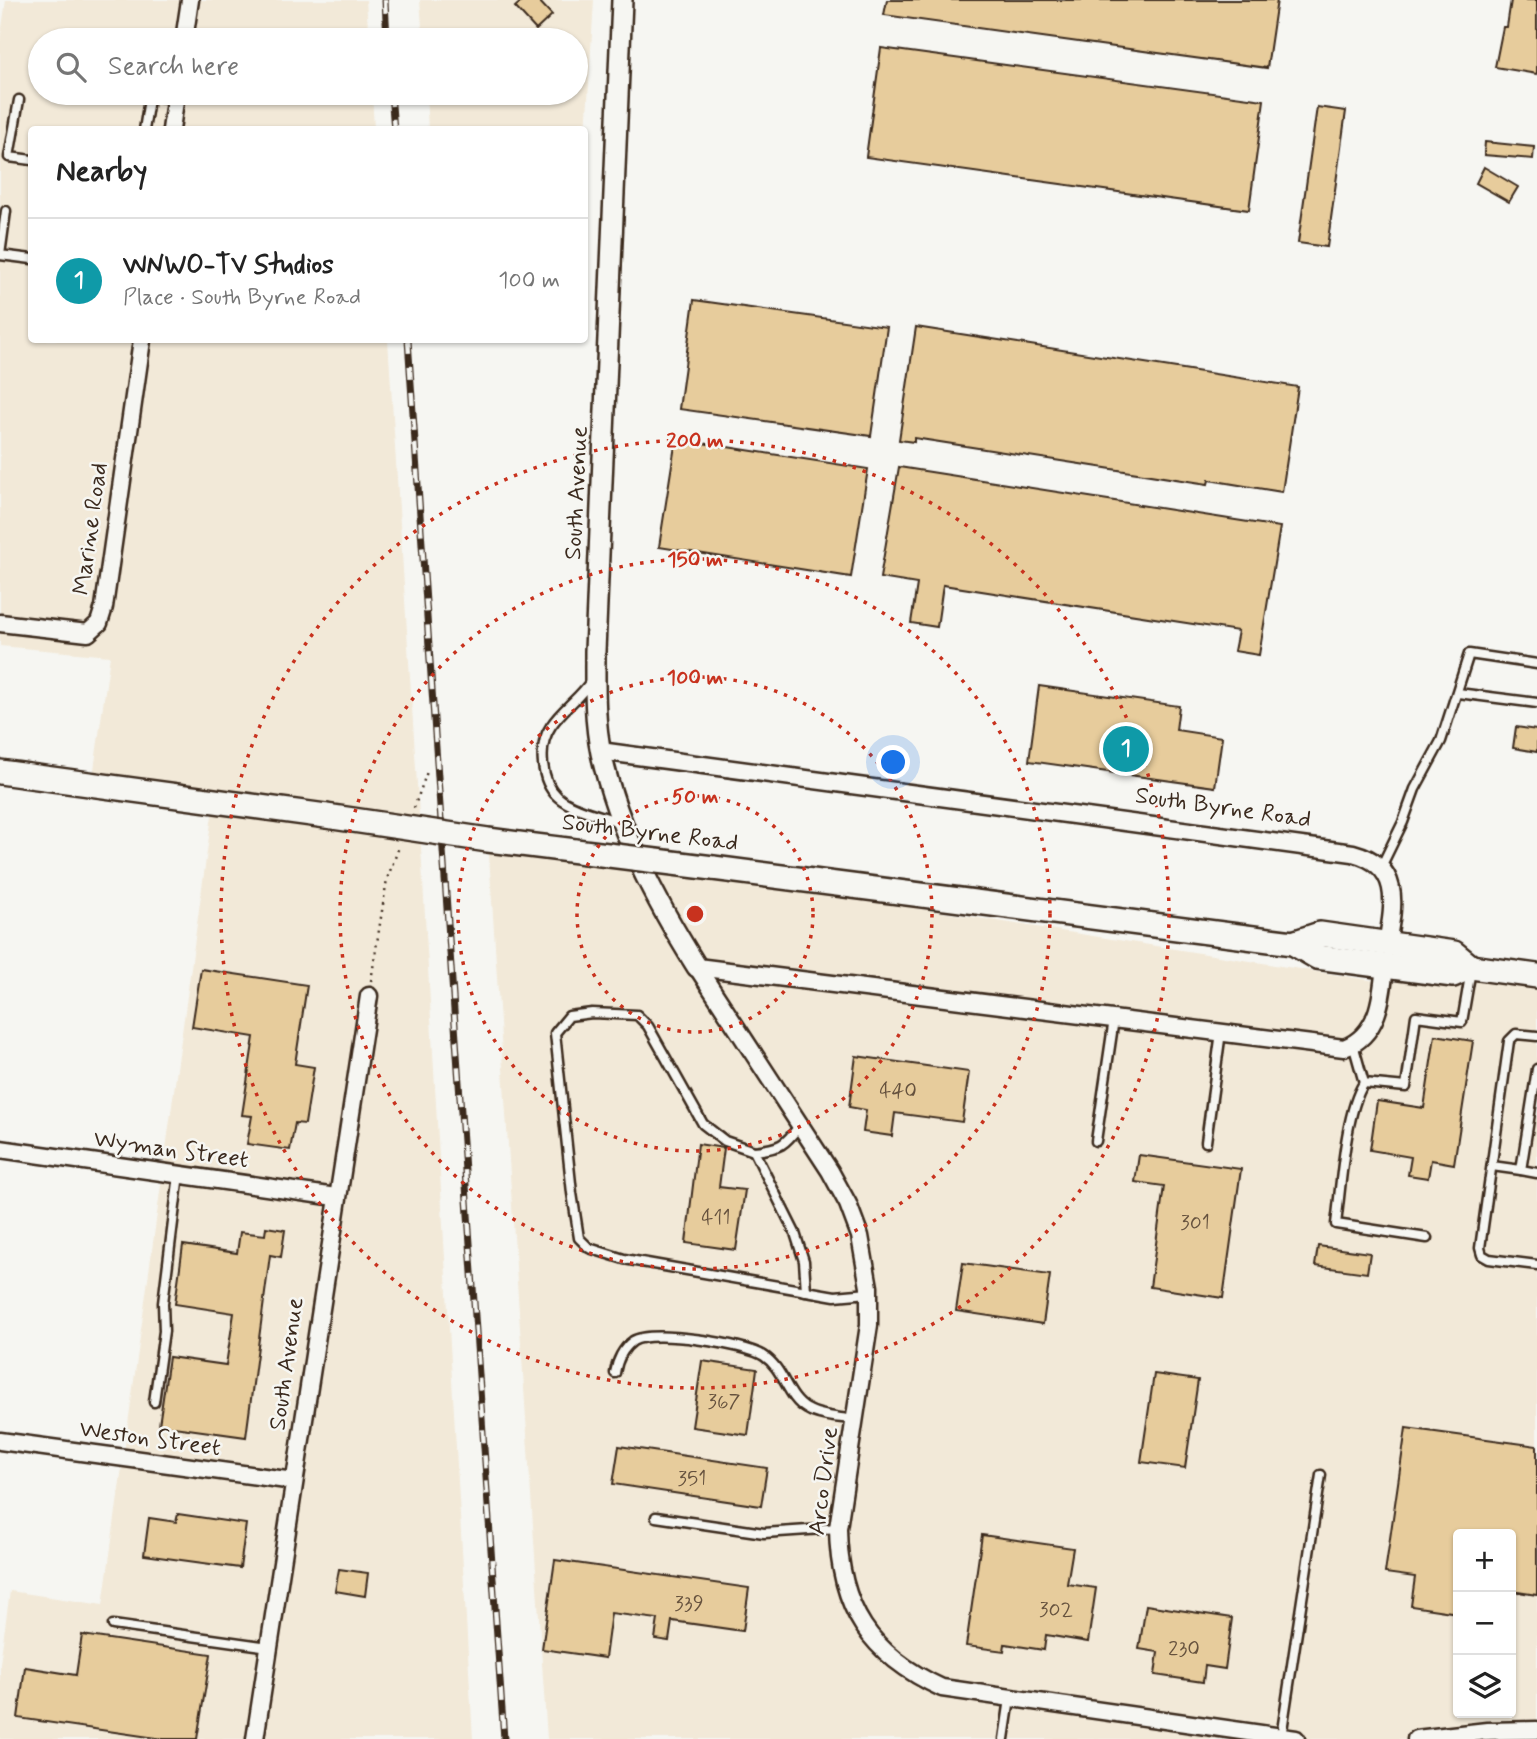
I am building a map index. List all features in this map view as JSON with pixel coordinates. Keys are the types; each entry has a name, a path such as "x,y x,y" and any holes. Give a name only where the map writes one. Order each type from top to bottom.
{"main road":[{"name":"South Byrne Road","path":"0,772 488,840 1293,943 1320,934 1386,955 1454,953 1471,967 1537,976"}],"street":[{"path":"186,28 190,0"},
{"name":"South Avenue","path":"622,0 595,699 600,751 622,824 650,888 696,967"},
{"path":"172,126 175,105"},
{"name":"Marine Road","path":"0,623 89,633 99,623 142,343"},
{"name":"South Byrne Road","path":"600,751 1353,853 1374,860 1381,867"},
{"path":"696,967 1344,1048 1365,1034 1375,1018 1382,995 1392,893 1389,879 1381,867"},
{"name":"Arco Drive","path":"696,967 800,1124 848,1204 860,1236 869,1293 869,1325 838,1528 838,1551 849,1597 869,1636 884,1652 915,1676 942,1688 1205,1733 1289,1738"},
{"name":"South Avenue","path":"255,1739 336,1197 369,996"},
{"name":"Wyman Street","path":"0,1149 336,1197"},
{"name":"Weston Street","path":"0,1441 294,1481"},
{"path":"1416,1739 1487,1731 1537,1730"}],"lane":[{"path":"19,100 9,158 28,160"},
{"path":"145,126 148,105"},
{"path":"6,211 0,256 28,259"},
{"path":"1381,867 1403,822 1415,789 1441,741 1469,654 1537,664"},
{"path":"595,675 586,690 549,728 542,763 557,797 622,824"},
{"path":"1458,693 1537,703"},
{"path":"1364,1083 1406,1087 1416,1016 1462,1022 1471,967"},
{"path":"800,1124 785,1144 775,1149 754,1151 725,1141 703,1124 648,1026 637,1015 592,1013 569,1016 555,1033 579,1238 589,1248 624,1259 835,1296 869,1293"},
{"path":"1096,1141 1114,1019"},
{"path":"1206,1142 1221,1032"},
{"path":"1537,1036 1516,1034 1510,1041 1480,1248 1482,1255 1489,1259 1537,1265"},
{"path":"1353,1044 1364,1083 1354,1105 1336,1224 1427,1238"},
{"path":"1521,1170 1537,1069"},
{"path":"754,1151 795,1233 804,1261 806,1291"},
{"path":"1492,1166 1537,1173"},
{"path":"154,1402 179,1174"},
{"path":"615,1373 617,1361 633,1341 645,1337 708,1341 755,1351 771,1362 799,1404 808,1410 854,1420"},
{"path":"1289,1738 1321,1475"},
{"path":"656,1517 764,1533 838,1528"},
{"path":"113,1625 269,1647"},
{"path":"1004,1739 1010,1699"}],"path":[{"path":"410,818 428,769"},
{"path":"369,996 387,879 401,842"}],"shaded area":[{"path":"6,0 366,0 368,28 28,28 28,105 373,105 374,126 28,126 28,343 388,343 420,830 473,1739 0,1739 0,1663 10,1591 103,1605 214,801 92,784 110,656 0,646 0,41"},
{"path":"420,0 594,0 588,99 588,28 422,28"},
{"path":"427,105 588,105 586,126 428,126"},
{"path":"488,840 1382,982 1537,978 1537,1739 547,1739"}],"building":[{"path":"523,0 538,0 552,15 538,28 534,28 515,7"},
{"path":"887,0 1277,0 1267,68 884,15"},
{"path":"1511,0 1537,0 1537,74 1495,67 1503,27 1507,27"},
{"path":"881,48 1264,100 1249,210 866,157"},
{"path":"1317,107 1346,111 1327,247 1298,243"},
{"path":"1485,142 1534,147 1533,159 1484,155"},
{"path":"1484,167 1518,187 1509,202 1476,183"},
{"path":"694,300 887,327 871,436 679,409"},
{"path":"916,327 1298,387 1282,492 1209,480 1208,484 914,438 914,442 899,440"},
{"path":"676,439 868,469 851,577 659,547"},
{"path":"899,467 1280,527 1259,655 1234,651 1238,631 943,585 937,627 911,623 917,584 880,578"},
{"path":"1039,686 1179,706 1176,730 1222,737 1215,787 1029,761"},
{"path":"1516,727 1537,730 1537,752 1513,748"},
{"path":"201,969 307,985 295,1064 314,1067 305,1124 295,1123 290,1150 247,1144 252,1116 242,1115 254,1037 192,1027"},
{"path":"1435,1035 1473,1041 1454,1164 1431,1160 1428,1178 1408,1175 1411,1157 1370,1150 1377,1101 1424,1108"},
{"path":"856,1056 969,1072 962,1122 895,1113 892,1136 863,1132 866,1110 849,1107"},
{"path":"698,1144 724,1148 719,1187 745,1190 736,1250 686,1243"},
{"path":"1139,1155 1241,1169 1223,1298 1150,1287 1164,1186 1135,1182"},
{"path":"266,1227 285,1230 281,1257 270,1255 246,1437 159,1425 169,1357 226,1365 234,1313 175,1304 183,1245 237,1253 240,1232 265,1235"},
{"path":"1318,1246 1370,1253 1367,1273 1315,1266"},
{"path":"963,1263 1050,1275 1043,1324 956,1311"},
{"path":"702,1361 757,1369 748,1435 692,1427"},
{"path":"1154,1374 1198,1380 1185,1468 1141,1462"},
{"path":"1406,1428 1537,1446 1537,1595 1516,1592 1516,1529 1453,1529 1453,1612 1411,1606 1415,1577 1385,1573"},
{"path":"619,1446 767,1468 761,1506 613,1484"},
{"path":"178,1514 246,1524 240,1568 144,1555 149,1518 176,1522"},
{"path":"982,1535 1073,1548 1067,1584 1096,1588 1088,1642 1046,1635 1044,1650 1005,1644 1004,1651 966,1646"},
{"path":"555,1560 749,1588 743,1631 672,1621 669,1641 655,1639 658,1619 611,1613 605,1658 542,1649"},
{"path":"339,1569 368,1573 365,1596 335,1591"},
{"path":"1146,1605 1232,1618 1225,1669 1205,1666 1203,1682 1155,1675 1158,1652 1139,1649"},
{"path":"82,1635 211,1654 197,1739 163,1739 18,1718 25,1667 76,1675"}],"railway":[{"path":"385,0 386,28"},
{"path":"392,105 394,126"},
{"path":"408,343 504,1739"}],"place":[{"name":"WNWO-TV Studios","path":"1126,749"}]}
